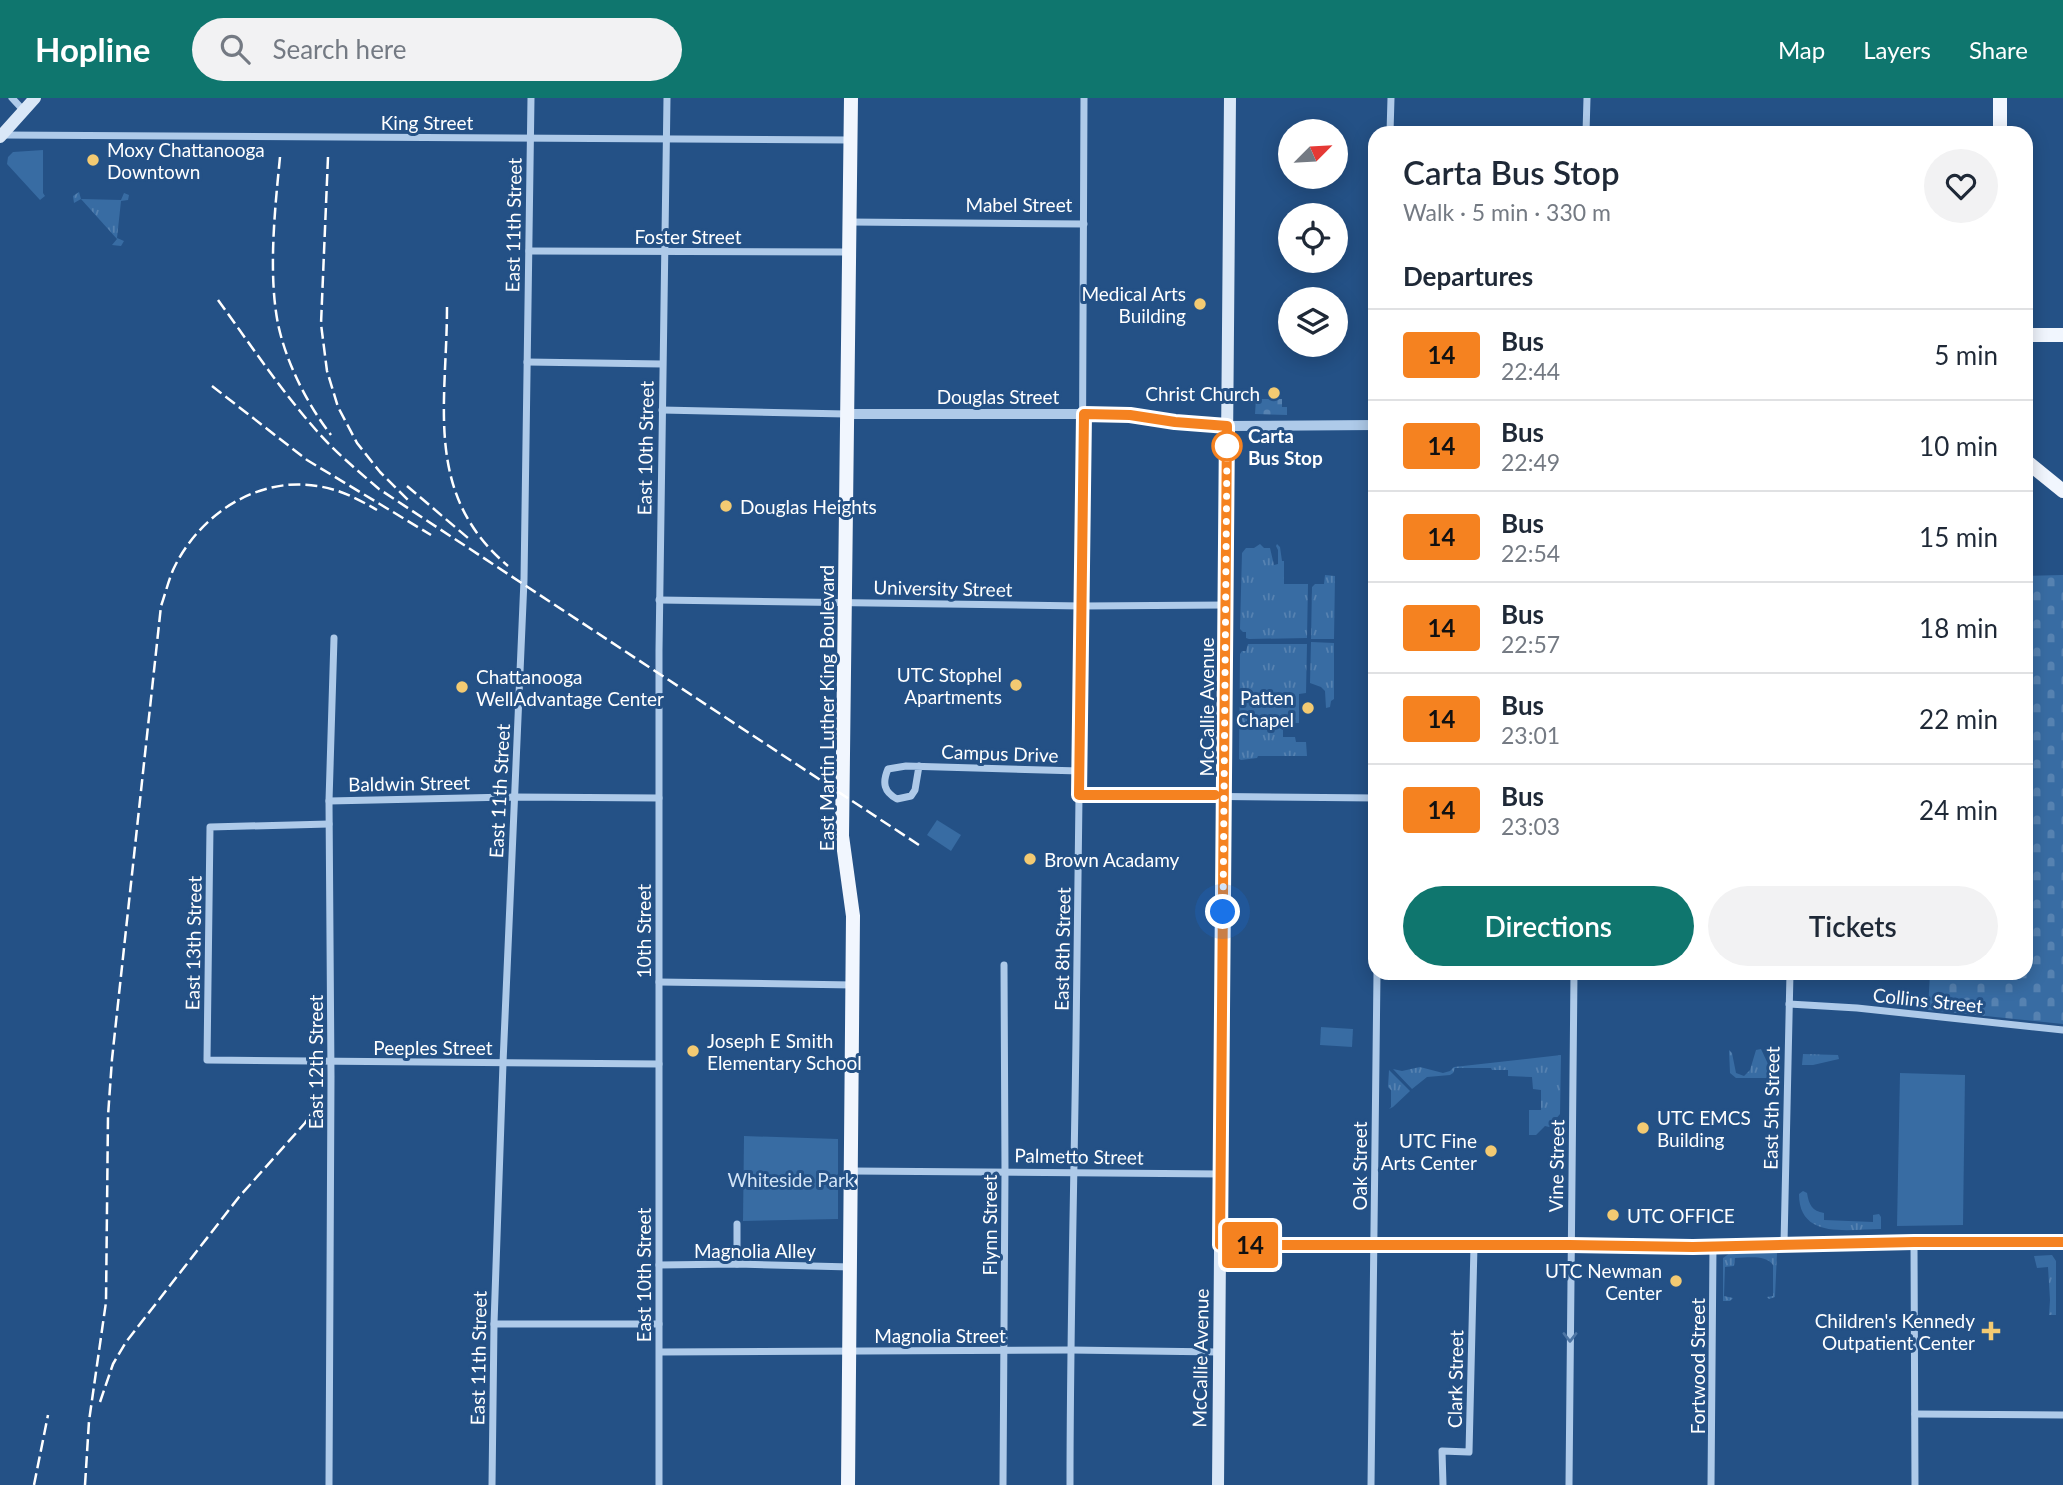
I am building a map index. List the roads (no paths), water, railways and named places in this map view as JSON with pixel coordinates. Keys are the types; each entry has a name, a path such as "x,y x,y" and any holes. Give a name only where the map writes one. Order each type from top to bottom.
{"main road":[{"path":"2,136 36,98"},
{"name":"East Martin Luther King Boulevard","path":"848,1485 853,916 842,836 851,98"},
{"name":"McCallie Avenue","path":"1218,1485 1230,98"},
{"path":"2000,98 2000,126"},
{"path":"2033,335 2063,335"},
{"path":"2033,467 2063,491"}],"street":[{"path":"12,98 24,111"},
{"name":"East 11th Street","path":"492,1485 496,1256 524,580 530,98"},
{"name":"East 10th Street","path":"659,798 659,600 667,98"},
{"path":"1084,98 1084,224"},
{"path":"1390,126 1391,98"},
{"path":"1586,126 1587,98"},
{"name":"King Street","path":"2,136 850,140"},
{"name":"Mabel Street","path":"849,222 1084,224 1084,414"},
{"name":"Foster Street","path":"528,251 848,252"},
{"path":"527,362 663,363"},
{"name":"Douglas Street","path":"662,410 846,414 1084,414 1130,415 1227,426 1368,425"},
{"name":"East 8th Street","path":"1070,1485 1084,414"},
{"name":"University Street","path":"659,600 1082,606 1226,605"},
{"name":"East 12th Street","path":"329,1485 329,801 334,638"},
{"name":"Campus Drive","path":"919,766 915,790 911,796 897,799 887,793 885,776 888,769 893,767 919,766 1080,771"},
{"path":"1079,795 1368,798"},
{"name":"Baldwin Street","path":"329,801 514,797 659,798"},
{"name":"10th Street","path":"659,798 659,1064"},
{"name":"East 13th Street","path":"207,1060 210,827 329,824"},
{"name":"Flynn Street","path":"1003,1485 1004,965"},
{"name":"Oak Street","path":"1371,1485 1377,980"},
{"name":"Vine Street","path":"1569,1485 1574,980"},
{"name":"East 5th Street","path":"1784,1244 1790,980"},
{"path":"659,982 853,985"},
{"name":"Collins Street","path":"1789,1004 1857,1008 2063,1030"},
{"name":"Peeples Street","path":"207,1060 659,1064"},
{"name":"East 10th Street","path":"659,1064 659,1485"},
{"name":"Palmetto Street","path":"852,1171 1221,1174"},
{"path":"737,1224 737,1264"},
{"path":"1914,1242 1915,1485"},
{"path":"1220,1245 1713,1246 2063,1242"},
{"name":"Clark Street","path":"1443,1485 1442,1451 1469,1452 1474,1246"},
{"name":"Fortwood Street","path":"1711,1485 1713,1246"},
{"name":"Magnolia Alley","path":"659,1265 851,1267"},
{"path":"494,1324 659,1324"},
{"name":"Magnolia Street","path":"660,1352 1219,1352"},
{"path":"1916,1414 2063,1415"}],"railway":[{"path":"280,157 273,262 278,324 298,382 331,435"},
{"path":"328,157 321,324 327,371 338,407 357,443 380,472 409,501"},
{"path":"218,300 316,430 379,489 922,847"},
{"path":"447,307 444,413 451,478 463,509 481,538 508,566"},
{"path":"212,386 307,460 431,535"},
{"path":"85,1485 89,1421 106,1302 108,1116 112,1059 161,606 173,570 197,533 213,517 251,494 272,487 317,486 333,489 377,510"},
{"path":"407,486 468,538"},
{"path":"100,1402 113,1364 126,1342 239,1197 305,1123 321,1099"},
{"path":"34,1485 48,1415"}],"place":[{"name":"Moxy Chattanooga Downtown","path":"93,160"},
{"name":"Medical Arts Building","path":"1200,304"},
{"name":"Christ Church","path":"1274,393"},
{"name":"Carta Bus Stop","path":"1227,446"},
{"name":"Douglas Heights","path":"726,506"},
{"name":"UTC Stophel Apartments","path":"1016,685"},
{"name":"Chattanooga WellAdvantage Center","path":"462,687"},
{"name":"Patten Chapel","path":"1308,708"},
{"name":"Brown Acadamy","path":"1030,859"},
{"name":"Joseph E Smith Elementary School","path":"693,1051"},
{"name":"UTC EMCS Building","path":"1643,1128"},
{"name":"UTC Fine Arts Center","path":"1491,1151"},
{"name":"UTC OFFICE","path":"1613,1215"},
{"name":"UTC Newman Center","path":"1676,1281"},
{"name":"Children's Kennedy Outpatient Center","path":"1991,1331"}],"park label":[{"name":"Whiteside Park","path":"791,1179"}]}
